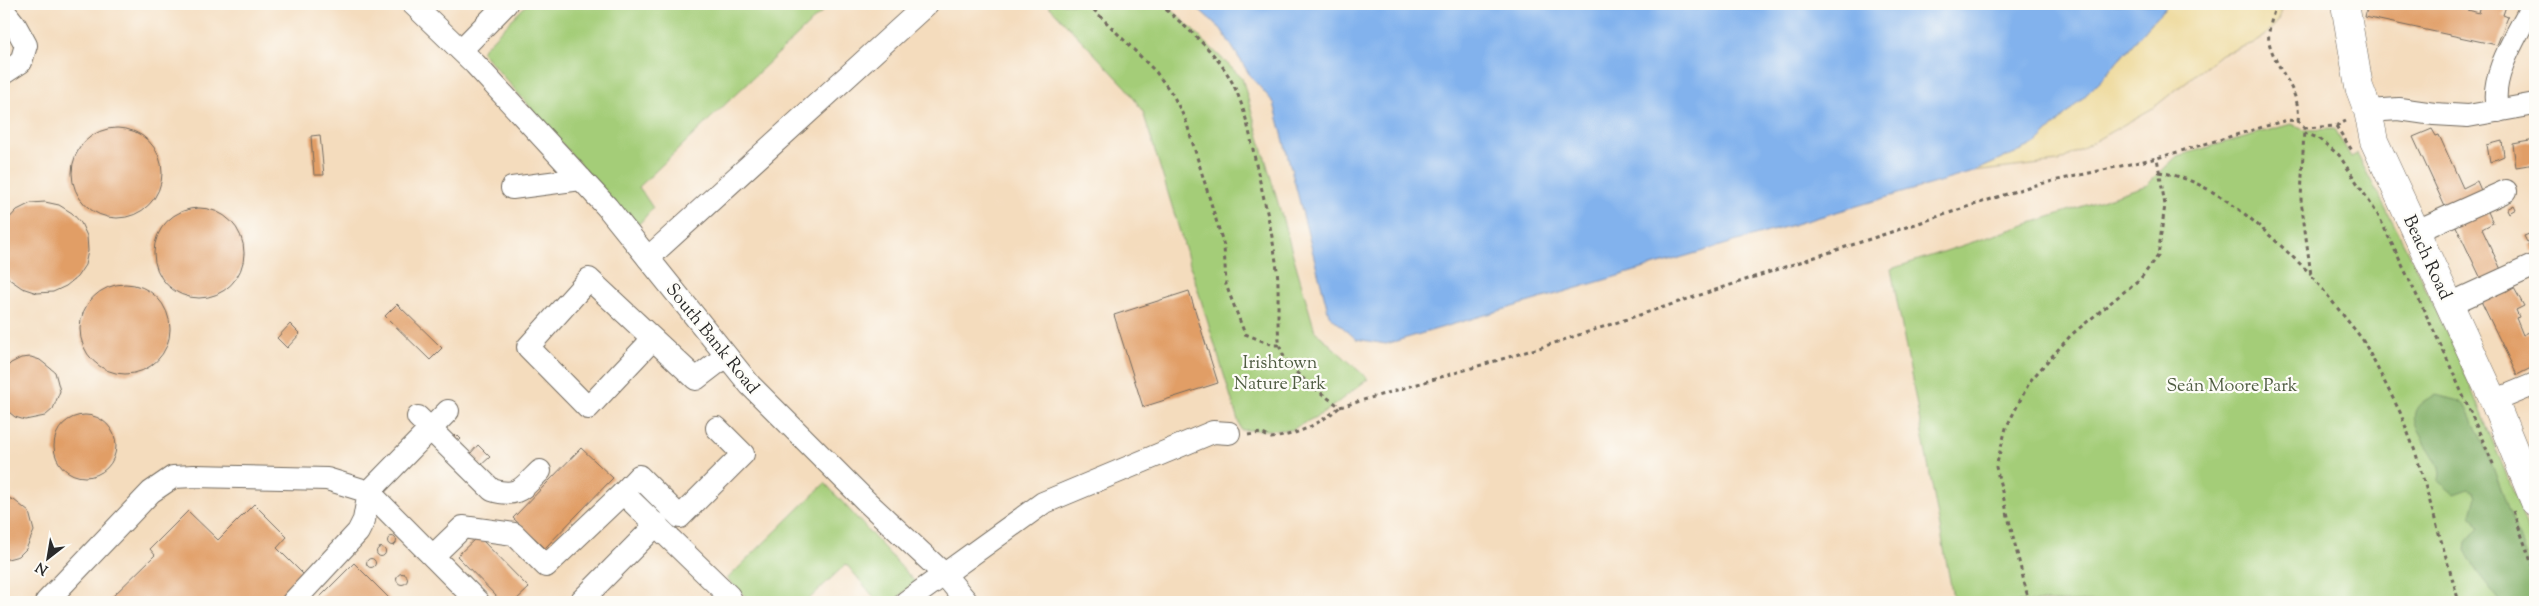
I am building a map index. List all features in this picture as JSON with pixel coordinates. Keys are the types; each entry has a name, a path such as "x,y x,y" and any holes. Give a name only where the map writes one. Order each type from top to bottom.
{"main road":[{"name":"Beach Road","path":"2345,4 2360,87 2357,116 2374,141 2494,401 2524,506"}],"street":[{"name":"South Bank Road","path":"413,4 467,55 581,179 648,258 750,385 867,502 944,574 967,602"},
{"path":"467,55 506,4"},
{"path":"648,258 927,4"},
{"path":"2498,111 2494,99 2506,56 2533,4"},
{"path":"4,11 15,25 26,45 21,62 4,73"},
{"path":"2357,116 2399,109 2468,116 2535,104"},
{"path":"512,188 581,179"},
{"path":"2417,231 2506,191"},
{"path":"2450,304 2535,265"},
{"path":"653,339 588,408 528,347 589,279 696,379 726,356"},
{"path":"2494,401 2535,384"},
{"path":"294,602 358,532 364,520 369,492 424,423 448,411"},
{"path":"424,423 492,490 503,494 520,490 540,471"},
{"path":"433,556 462,527 514,534 546,566 639,476 680,517 743,454 716,428"},
{"path":"906,602 1043,503 1213,432 1229,433"},
{"path":"46,602 151,492 173,478 326,478 369,492 478,602"},
{"path":"623,493 657,524 729,596 732,602"},
{"path":"580,602 657,524"}],"path":[{"path":"1088,4 1156,72 1173,95 1186,121 1217,215 1224,246 1226,285 1234,311 1245,334 1273,345 1280,345"},
{"path":"1160,4 1221,64 1232,82 1245,116 1272,230 1280,296 1280,345 1289,364 1340,407"},
{"path":"2275,4 2269,41 2296,100 2299,112 2298,121"},
{"path":"2304,128 2336,126 2357,116"},
{"path":"1229,433 1253,436 1261,433 1271,438 1280,437 1321,422 1340,407 1539,348 2031,186 2157,158 2287,120 2298,121 2304,128 2301,200 2311,275"},
{"path":"2336,126 2352,152 2357,150"},
{"path":"2304,133 2318,138 2338,156 2378,215 2443,350 2497,473"},
{"path":"2029,602 1996,467 2006,428 2030,381 2072,335 2141,278 2158,256 2165,205 2157,158"},
{"path":"2159,172 2181,176 2198,184 2242,211 2311,275 2362,340 2400,412 2416,454 2459,602"},
{"path":"2524,506 2535,573"}],"green space":[{"path":"527,4 830,4 639,187 653,208 639,224 620,210 481,51"},
{"name":"Irishtown Nature Park","path":"1047,4 1166,4 1242,78 1315,331 1368,379 1325,412 1291,430 1241,430 1143,112 1127,88"},
{"name":"Seán Moore Park","path":"2291,124 2304,130 2335,129 2351,157 2357,154 2409,253 2458,357 2535,549 2535,602 1954,602 1891,269 2147,185 2177,156"},
{"path":"2436,395 2459,401 2466,406 2488,454 2535,581 2535,602 2501,602 2477,572 2465,550 2466,542 2479,527 2471,514 2476,497 2474,492 2468,489 2454,494 2438,481 2440,471 2436,460 2421,437 2416,425 2415,414 2421,404"},
{"path":"825,483 915,582 893,602 878,602 846,564 806,602 751,602 727,579"}],"sand":[{"path":"2168,4 2283,4 2279,20 2265,36 2254,43 2221,54 2153,108 2058,162 1973,172 2037,143 2103,78"}],"water":[{"path":"1193,4 2168,4 2103,78 2037,143 1973,172 1386,344 1356,339 1329,315 1274,103 1251,77 1221,29"}],"building":[{"path":"2368,4 2463,4 2461,8 2479,13 2481,4 2502,4 2506,6 2503,15 2508,17 2497,45 2365,17"},
{"path":"117,128 134,131 149,141 159,156 162,173 159,190 149,205 134,215 117,218 100,215 85,205 75,190 72,173 75,156 85,141 100,131"},
{"path":"2432,129 2436,136 2439,135 2463,188 2477,181 2483,195 2447,211 2413,137"},
{"path":"320,135 324,175 314,175 311,136"},
{"path":"2535,140 2535,164 2516,167 2513,144"},
{"path":"2502,141 2504,156 2490,162 2487,145"},
{"path":"45,202 59,205 72,213 81,223 87,236 88,251 85,265 77,277 66,286 53,292 37,293 22,288 9,279 4,270 4,224 17,210 31,203"},
{"path":"2485,205 2493,223 2482,229 2504,276 2484,285 2453,220"},
{"path":"2514,205 2516,209 2509,213 2507,209"},
{"path":"199,208 216,211 231,221 241,236 244,253 241,270 231,285 216,295 199,298 182,295 167,285 157,270 154,253 157,236 167,221 182,211"},
{"path":"2529,234 2532,240 2527,242 2524,236"},
{"path":"2532,244 2535,250 2531,251 2528,245"},
{"path":"2503,283 2507,292 2514,288 2524,306 2516,310 2519,317 2516,318 2523,335 2535,329 2535,366 2517,375 2479,297"},
{"path":"125,284 142,287 157,297 167,312 170,329 167,346 157,361 142,371 125,374 108,371 93,361 83,346 80,329 83,312 93,297 108,287"},
{"path":"1189,291 1218,383 1143,407 1114,315"},
{"path":"397,304 442,348 430,360 385,316"},
{"path":"290,324 300,334 287,348 277,338"},
{"path":"31,357 40,360 55,372 60,391 53,409 45,416 25,420 15,417 4,408 4,370 11,363 21,358"},
{"path":"79,415 91,415 107,424 114,434 116,446 114,458 107,468 91,477 79,477 68,472 59,463 54,452 54,440 59,429 68,420"},
{"path":"456,434 461,439 456,444 451,439"},
{"path":"478,445 490,457 480,466 469,455"},
{"path":"581,448 613,478 545,548 513,518"},
{"path":"4,497 14,500 29,512 34,531 26,549 19,556 4,560"},
{"path":"254,504 287,537 277,548 304,575 277,602 107,602 155,555 150,549 188,511 218,540"},
{"path":"478,536 529,588 514,602 502,602 457,556"},
{"path":"392,537 396,541 392,545 388,541"},
{"path":"381,548 385,552 381,556 377,552"},
{"path":"371,559 375,563 371,567 367,563"},
{"path":"354,563 391,600 389,602 315,602"},
{"path":"402,573 408,579 402,585 396,579"}]}
